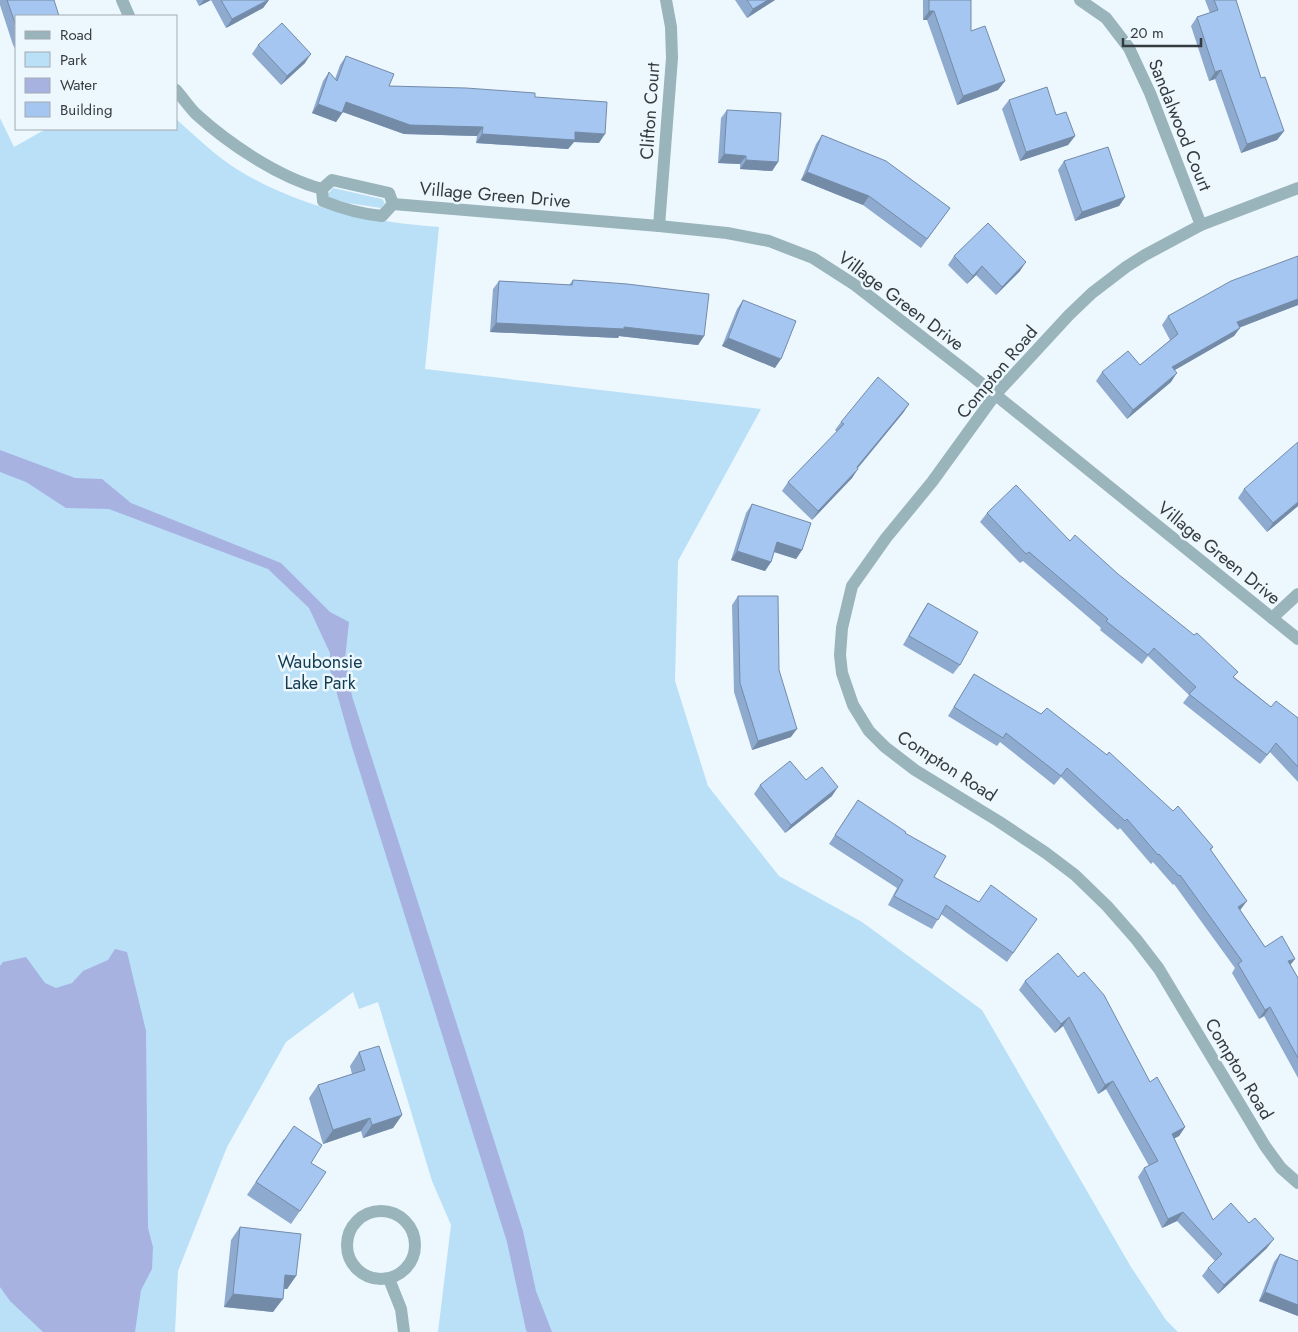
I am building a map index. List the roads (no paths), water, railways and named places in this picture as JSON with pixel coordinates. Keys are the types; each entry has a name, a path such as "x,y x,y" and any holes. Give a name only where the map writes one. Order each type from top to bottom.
{"street":[{"path":"122,0 129,15"},
{"name":"Clifton Court","path":"659,226 672,58 671,27 666,0"},
{"name":"Sandalwood Court","path":"1080,0 1106,18 1128,48 1150,93 1201,225"},
{"path":"178,92 195,112 227,139 266,165 322,189"},
{"name":"Village Green Drive","path":"332,180 390,193 393,204 382,216 366,215 344,210 324,202 322,189 332,180"},
{"name":"Compton Road","path":"1298,188 1201,225 1145,255 1092,293 1069,315 995,395 932,482 886,538 852,586 842,628 841,646 842,673 853,705 869,732 885,748 915,770 1046,853 1074,875 1107,906 1136,939 1159,969 1265,1146 1281,1168 1298,1183"},
{"name":"Village Green Drive","path":"393,204 659,226 728,234 769,242 813,258 855,285 1298,639"},
{"path":"1272,618 1298,594"},
{"path":"376,1212 388,1212 400,1217 410,1226 415,1242 410,1265 401,1273 389,1279 373,1278 360,1272 352,1262 348,1249 349,1235 355,1224 365,1215 376,1212"},
{"path":"389,1279 401,1309 404,1332"}],"water":[{"path":"0,450 75,478 102,479 131,503 281,563 330,612 349,622 345,659 352,696 523,1231 536,1291 552,1332 527,1332 526,1330 507,1242 352,747 330,669 330,653 309,608 268,569 109,509 66,508 26,482 0,472"},
{"path":"115,949 127,952 146,1031 148,1228 153,1247 152,1269 141,1290 135,1332 43,1332 10,1301 0,1287 0,966 3,962 26,957 45,983 56,988 72,983 83,971 108,960"}],"park label":[{"name":"Waubonsie Lake Park","path":"320,672"}]}
